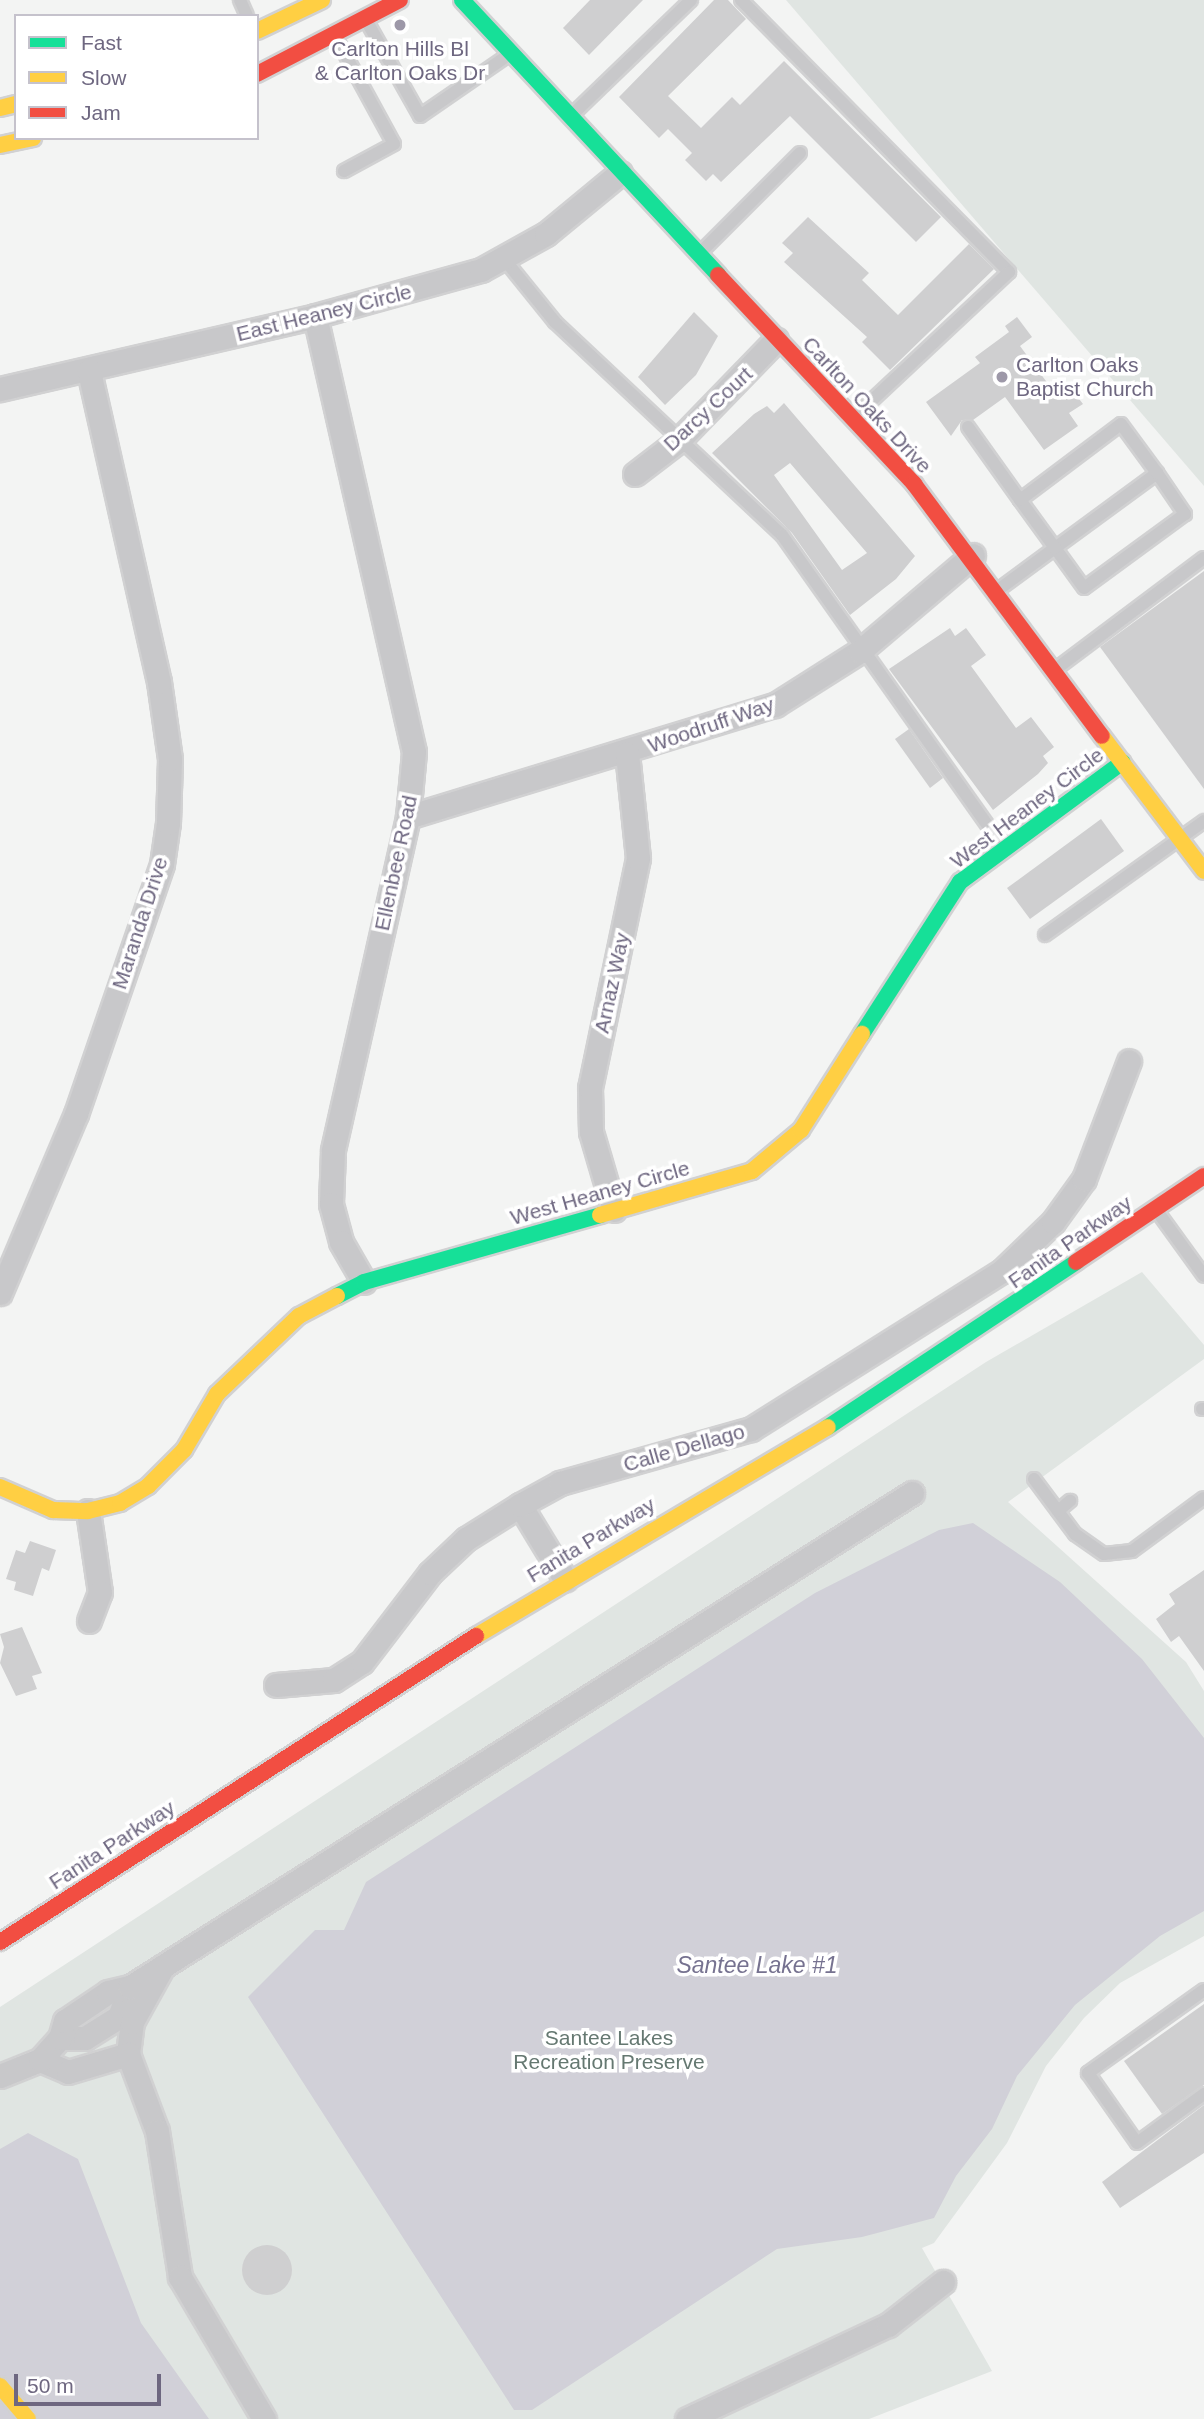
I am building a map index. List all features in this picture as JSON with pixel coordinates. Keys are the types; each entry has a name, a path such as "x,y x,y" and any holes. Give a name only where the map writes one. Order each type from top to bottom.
{"street":[{"path":"259,30 322,0"},
{"path":"259,73 400,0"},
{"name":"Carlton Oaks Drive","path":"462,0 620,173 700,253 776,340 855,416 972,555 1204,871"},
{"path":"0,145 24,140"},
{"name":"East Heaney Circle","path":"0,389 89,371 315,316 504,260 545,234 620,173"},
{"name":"Ellenbee Road","path":"315,316 411,727 408,817 333,1151 331,1203 341,1242 364,1282"},
{"name":"Darcy Court","path":"635,474 678,441 776,340"},
{"name":"Maranda Drive","path":"0,1293 76,1114 162,864 168,823 170,759 159,682 89,371"},
{"name":"Woodruff Way","path":"408,817 627,754 775,705 860,651 972,555"},
{"name":"Arnaz Way","path":"614,1210 592,1132 590,1088 638,858 627,754"},
{"name":"West Heaney Circle","path":"0,1487 37,1505 88,1511 120,1503 148,1486 184,1450 216,1394 299,1316 364,1282 752,1171 801,1130 960,882 1123,762"},
{"name":"Calle Dellago","path":"276,1685 334,1680 362,1662 439,1564 466,1539 520,1505 560,1483 751,1430 1002,1271 1053,1223 1084,1179 1129,1061"},
{"name":"Fanita Parkway","path":"0,1942 565,1578 866,1405 1204,1176"},
{"path":"0,2076 40,2060 60,2038 65,2021 108,1992 130,1986 167,1960 912,1493"},
{"path":"520,1505 565,1578"},
{"path":"88,1511 100,1592 89,1621"},
{"path":"167,1960 132,2022 128,2054 157,2130 180,2277 264,2419"},
{"path":"40,2060 68,2071 128,2054"},
{"path":"687,2419 888,2325 943,2281"},
{"path":"0,2386 28,2419"}],"lane":[{"path":"569,117 691,0"},
{"path":"741,0 1009,272 855,416"},
{"path":"366,19 420,116 511,54"},
{"path":"334,34 394,144 344,172"},
{"path":"700,253 800,153"},
{"path":"504,260 555,322 678,441 782,535 860,651 1004,849"},
{"path":"968,427 1020,500 1084,588 1185,514 1121,424 1020,500"},
{"path":"998,590 1157,473"},
{"path":"1056,669 1204,558"},
{"path":"1045,935 1204,821"},
{"path":"1154,1208 1204,1276"},
{"path":"1034,1479 1075,1534 1104,1554 1132,1551 1204,1498"},
{"path":"1058,1511 1070,1501"},
{"path":"1204,1990 1088,2073 1137,2143 1204,2094"}],"green space":[{"path":"786,0 1204,0 1204,486"},
{"name":"Santee Lakes Recreation Preserve","path":"1142,1272 1204,1345 1204,1359 1008,1502 1186,1662 1204,1691 1204,1936 1120,1983 1084,2018 1046,2066 1007,2143 934,2243 922,2248 992,2371 869,2419 0,2419 0,2007 986,1362"}],"water":[{"name":"Santee Lake #1","path":"973,1523 1060,1582 1142,1659 1204,1738 1204,1911 1160,1936 1075,2005 1017,2076 992,2129 956,2176 934,2218 862,2237 777,2249 532,2410 514,2410 248,1997 315,1930 344,1930 366,1882 815,1593 939,1530"},
{"path":"28,2133 78,2159 141,2323 209,2419 0,2419 0,2149"}],"building":[{"path":"590,0 643,0 589,55 563,28"},
{"path":"714,0 728,0 746,19 668,96 701,128 732,97 740,105 784,61 941,217 916,242 790,116 721,182 713,174 706,181 685,160 692,153 668,129 659,138 619,97"},
{"path":"808,217 869,273 862,280 898,315 969,244 994,269 890,370 862,342 867,337 784,262 793,253 782,243"},
{"path":"694,312 718,336 696,375 665,405 638,377"},
{"name":"Carlton Oaks Baptist Church","path":"1017,317 1032,337 1020,346 1060,400 1073,391 1083,404 1069,413 1078,426 1044,450 1005,397 973,420 962,420 951,436 926,402 980,363 975,357 1009,332 1005,326"},
{"path":"784,403 915,556 896,579 850,615 792,533 712,453 754,414 767,406 774,413","holes":["790,463 867,553 842,570 774,475"]},
{"path":"1204,571 1204,789 1100,647"},
{"path":"950,628 955,636 966,628 986,655 971,666 1016,728 1031,717 1054,747 1043,756 1048,763 1038,774 993,810 889,669"},
{"path":"909,729 943,778 930,788 895,739"},
{"path":"1101,819 1124,851 1030,919 1007,888"},
{"path":"30,1541 56,1550 49,1571 42,1568 33,1596 14,1590 16,1582 6,1579 16,1550 25,1553"},
{"path":"1204,1570 1204,1671 1179,1636 1171,1642 1156,1619 1175,1604 1169,1594"},
{"path":"22,1627 42,1673 32,1676 37,1689 16,1696 0,1663 4,1647 0,1634"},
{"path":"1204,2004 1204,2085 1162,2114 1124,2061"},
{"path":"1204,2105 1204,2153 1120,2208 1102,2182"},
{"path":"267,2245 285,2252 292,2270 285,2288 267,2295 249,2288 242,2270 249,2252"}],"traffic: fast":[{"path":"462,0 718,275"},
{"path":"862,1034 960,882 1123,762"},
{"path":"337,1296 364,1282 600,1215"},
{"path":"828,1427 1076,1262"}],"traffic: slow":[{"path":"259,30 322,0"},
{"path":"0,108 14,104"},
{"path":"0,145 24,140"},
{"path":"1102,736 1204,871"},
{"path":"600,1215 752,1171 801,1130 862,1034"},
{"path":"0,1487 53,1510 88,1511 120,1503 148,1486 184,1450 217,1394 299,1316 337,1296"},
{"path":"476,1636 828,1427"},
{"path":"0,2386 28,2419"}],"traffic: jam":[{"path":"259,73 400,0"},
{"path":"718,275 914,484 1102,736"},
{"path":"1076,1262 1204,1176"},
{"path":"0,1942 476,1636"}],"place":[{"name":"Carlton Hills Bl & Carlton Oaks Dr","path":"400,25"},
{"name":"Carlton Oaks Baptist Church","path":"1002,377"}]}
